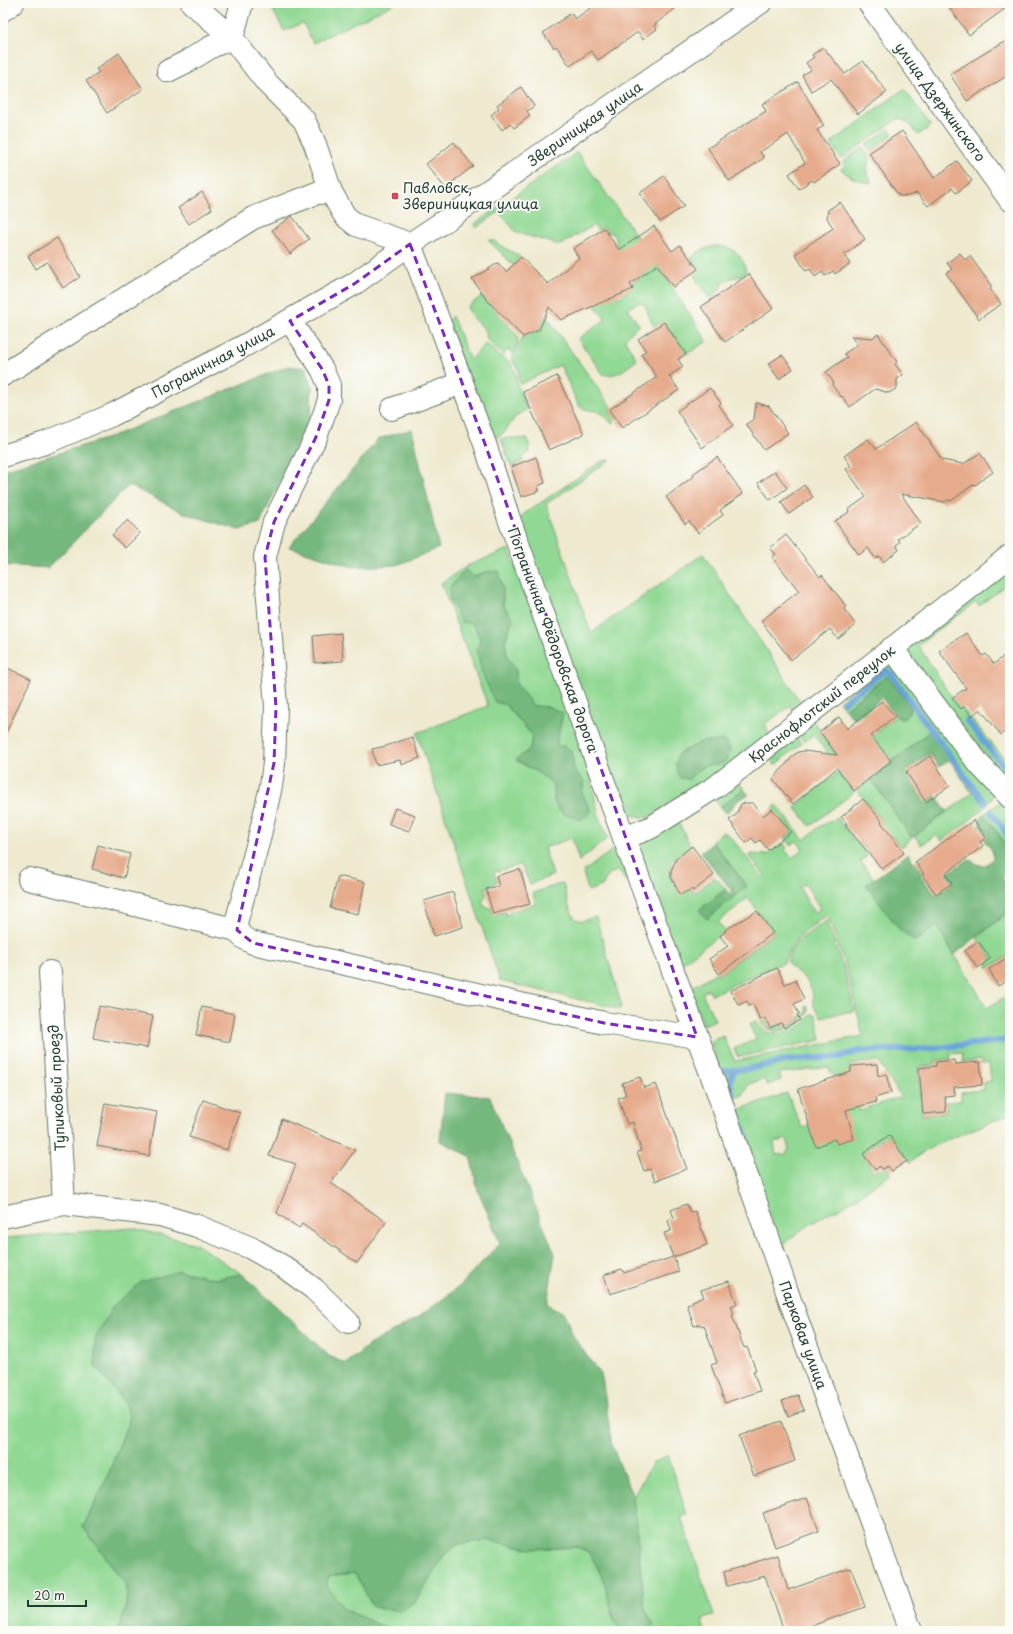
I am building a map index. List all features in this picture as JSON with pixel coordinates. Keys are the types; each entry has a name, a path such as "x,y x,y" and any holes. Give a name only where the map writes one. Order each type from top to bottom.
{"street":[{"path":"3,10 13,3"},
{"path":"192,3 232,38 267,83 304,120 315,144 331,192 345,216 356,225 410,244"},
{"path":"232,38 242,3"},
{"name":"Звериницкая улица","path":"410,244 760,3"},
{"name":"улица Дзержинского","path":"869,3 1010,200"},
{"path":"168,71 188,61 210,47 232,38"},
{"path":"3,375 253,218 317,193 331,192"},
{"name":"Пограничная улица","path":"3,456 45,443 112,415 290,321 354,284 410,244"},
{"name":"Пограничная Фёдоровская дорога","path":"410,244 485,444 508,516 697,1037"},
{"path":"290,321 322,370 329,385 329,400 316,437 274,522 265,557 276,707 274,763 271,786 259,839 236,923 240,936 253,943 452,987 590,1020 697,1037"},
{"path":"392,409 462,383"},
{"name":"Краснофлотский переулок","path":"624,838 650,828 717,786 1010,556"},
{"path":"892,648 979,764 1010,797"},
{"path":"29,879 237,930"},
{"name":"Тупиковый проезд","path":"50,972 64,1204"},
{"name":"Парковая улица","path":"697,1037 791,1303 911,1631"},
{"path":"3,1217 64,1204 160,1215 197,1226 251,1248 284,1267 314,1289 348,1322"}],"highlighted area":[{"path":"410,244 485,444 697,1037 604,1023 253,943 237,930 274,763 276,707 265,557 274,522 316,437 329,400 329,385 322,369 290,321 354,284"}],"green space":[{"path":"269,3 396,3 313,43 303,23 284,31"},
{"path":"904,89 931,126 918,135 907,122 898,119 841,159 831,143"},
{"path":"889,129 893,134 870,151 866,145"},
{"path":"863,147 869,158 867,171 871,183 854,179 841,169 845,166 843,162"},
{"path":"577,152 664,275 707,341 687,354 663,321 654,326 645,305 639,302 628,309 639,325 626,337 625,340 637,360 622,371 608,375 603,374 578,339 606,319 589,299 597,291 620,297 633,288 631,284 639,278 615,242 617,240 611,232 608,233 604,227 598,231 594,225 560,245 517,233 499,212 476,228 473,225"},
{"path":"488,240 494,241 520,257 513,265"},
{"path":"721,246 736,252 745,266 746,272 726,281 711,298 708,297 697,281 695,274 700,270 691,258 701,250"},
{"path":"482,296 518,336 517,344 512,353 507,350 503,355 487,340 486,331 474,320 467,307"},
{"path":"452,316 470,360 486,343 496,353 508,361 514,368 517,385 527,409 515,417 505,432 500,436 490,439 447,322"},
{"path":"546,316 612,408 609,410 616,420 612,424 603,414 584,409 579,406 560,365 520,384 518,368 511,360 522,338 540,330"},
{"path":"288,366 306,368 312,385 311,414 260,524 239,530 184,513 129,485 48,568 3,565 3,470 105,439"},
{"path":"412,429 439,548 397,565 353,567 289,547 378,439"},
{"path":"501,439 528,439 530,452 523,457 523,461 511,466"},
{"path":"610,460 546,504 591,633 703,554 800,701 808,695 809,706 798,715 790,706 765,724 770,737 741,761 647,818 632,815 624,807 518,521 524,514 602,461"},
{"path":"509,549 583,745 599,817 608,838 579,861 572,838 544,848 553,875 530,884 522,866 520,865 494,872 497,882 485,888 486,898 482,900 485,907 491,908 493,915 505,912 506,915 510,914 510,912 535,904 533,893 563,883 569,907 575,919 582,921 596,917 621,1004 620,1009 500,981 417,733 488,706 441,583 467,566","holes":["465,570 474,577 485,572 503,589 503,605 513,618 505,641 507,656 516,670 516,684 533,706 549,707 558,732 555,746 572,752 574,770 584,781 582,793 591,812 554,803 553,784 540,774 516,760 530,749 532,735 506,705 477,651 481,639 473,624 462,574"]},
{"path":"1010,560 1010,581 979,606 976,602 918,645 952,698 1010,765 1010,786 905,654 906,643"},
{"path":"465,570 474,577 485,572 499,571 503,589 503,605 513,618 505,641 507,656 516,670 516,684 533,706 549,707 563,713 556,746 564,746 572,752 574,770 584,781 582,793 591,812 581,820 561,812 556,805 553,784 540,774 516,760 530,749 532,735 506,705 495,702 482,673 477,651 480,639 473,624 461,622 450,599 450,587"},
{"path":"888,661 994,793 979,813 941,841 936,835 921,845 915,836 972,793 930,731 893,761 881,746 874,753 865,742 896,716 901,719 910,711 886,676 845,709 839,701"},
{"path":"887,676 910,705 907,715 901,719 896,716 882,698 859,717 853,718 845,709"},
{"path":"815,723 820,729 818,731 839,758 850,780 813,735 804,742 797,733"},
{"path":"930,731 950,760 939,767 930,754 910,768 914,774 909,778 925,803 936,796 947,811 912,838 871,779"},
{"path":"795,735 801,744 775,765 770,759 771,754"},
{"path":"722,740 728,743 730,750 728,757 724,762 717,765 704,767 689,779 680,778 677,773 676,766 679,753 704,741 713,742"},
{"path":"838,772 854,792 810,826 795,807"},
{"path":"736,778 744,789 720,807 712,796"},
{"path":"871,779 912,838 901,847 893,837 870,855 859,842 883,822 857,790"},
{"path":"744,789 749,795 737,801 725,813 720,807"},
{"path":"999,803 1006,805 1010,810 1010,850 984,814"},
{"path":"777,805 804,840 819,827 837,818 867,856 861,862 874,879 866,885 937,926 987,1008 1010,994 1010,1114 933,1146 910,1162 889,1134 867,1149 868,1152 863,1156 874,1172 879,1169 882,1171 887,1167 891,1174 839,1209 828,1213 803,1229 789,1239 782,1249 732,1112 787,1093 802,1128 842,1115 832,1081 855,1097 860,1110 901,1097 878,1061 849,1065 850,1077 846,1078 834,1076 829,1067 779,1073 781,1080 767,1085 764,1079 749,1084 743,1095 728,1100 711,1041 723,1036 735,1061 863,1036 846,967 827,915 801,935 792,947 784,963 774,966 712,995 709,989 702,993 715,1020 704,1025 687,990 717,972 719,975 774,933 748,898 718,922 725,931 678,966 637,848 638,843 677,822 691,845 670,862 673,866 670,873 671,879 675,883 686,883 694,893 715,877 726,889 700,910 707,919 747,886 712,841 723,832 729,835 763,878 765,876 749,855 767,855 783,843 787,848 785,850 792,858 803,849 797,841 791,845 785,838 792,832 773,808","holes":["806,884 820,909 814,913 799,887","962,1053 963,1062 981,1060 982,1064 989,1063 991,1081 984,1082 984,1090 961,1092 961,1101 946,1102 947,1113 922,1115 918,1067 935,1065 935,1061 951,1059 950,1054","785,1139 788,1141 789,1148 786,1154 776,1155 774,1142"]},
{"path":"984,814 1010,850 1010,872 1002,878 1010,889 1010,910 954,955 937,926 915,941 899,929 866,885 908,854 914,863 926,854 933,865 920,875 936,896 953,883 947,874 966,861 970,860 984,866 993,858 992,850 984,840 988,837 980,826 981,817"},
{"path":"713,843 747,886 707,919 699,910 726,889 730,894 733,892 701,852"},
{"path":"615,848 619,850 628,879 625,881 619,870 609,874 602,886 588,891 583,872"},
{"path":"1010,910 1010,955 988,968 988,962 992,958 977,938"},
{"path":"826,921 844,969 854,1011 821,1017 814,1006 812,990 805,979 791,967 788,962 789,955 797,943 808,933"},
{"path":"808,1006 808,1012 804,1018 799,1023 786,1030 771,1030 760,1022 765,1020 770,1029 781,1024 783,1029 800,1020 799,1017 807,1012 805,1007"},
{"path":"811,1014 816,1015 821,1040 738,1057 734,1049 756,1039 749,1024 756,1021 761,1028 768,1033 784,1033 800,1026"},
{"path":"445,1093 490,1097 555,1254 547,1304 564,1313 574,1338 602,1377 612,1446 633,1497 645,1610 654,1625 647,1630 621,1630 615,1623 603,1576 588,1552 579,1547 532,1549 487,1540 459,1544 444,1555 415,1602 400,1611 373,1607 355,1573 329,1576 326,1585 344,1609 391,1631 117,1631 126,1608 127,1586 83,1527 106,1480 130,1418 124,1401 95,1366 95,1339 113,1306 141,1282 179,1271 216,1279 242,1274 329,1356 346,1364 369,1345 419,1317 460,1286 500,1243 478,1190 470,1156 440,1141"},
{"path":"133,1228 196,1244 242,1274 216,1279 179,1271 95,1366 124,1401 130,1417 106,1480 83,1527 127,1586 126,1608 117,1631 3,1631 3,1238"},
{"path":"668,1455 687,1515 681,1517 714,1615 702,1620 705,1631 448,1631 439,1628 391,1631 344,1609 326,1585 329,1576 355,1573 373,1607 415,1602 444,1555 458,1544 487,1540 532,1549 580,1547 588,1552 603,1576 615,1623 654,1625 645,1610 633,1497 652,1464"}],"building":[{"path":"598,3 682,3 654,25 657,29 643,39 638,32 598,60 591,51 570,66 556,46 554,48 543,33 571,13 575,19"},
{"path":"946,3 1010,3 1010,5 969,35"},
{"path":"1010,38 1010,74 967,101 950,74"},
{"path":"823,47 845,74 863,61 887,92 858,114 831,79 811,91 802,75 811,70 806,63 814,57 812,55"},
{"path":"119,53 143,89 107,113 86,81 99,72 96,69"},
{"path":"798,82 824,126 817,130 840,164 814,182 812,180 799,189 789,174 805,163 788,134 760,152 764,158 729,181 708,148 766,111 762,104"},
{"path":"521,87 534,106 527,111 530,116 514,128 510,123 502,130 491,115 499,108 497,105"},
{"path":"902,131 934,178 957,161 972,181 956,193 952,188 928,206 917,193 909,196 899,196 869,153"},
{"path":"454,142 473,166 445,188 426,164"},
{"path":"664,176 684,206 660,222 640,193"},
{"path":"202,192 212,209 189,224 178,208"},
{"path":"840,202 865,239 844,255 850,264 835,274 833,271 825,276 822,272 815,277 810,269 806,271 795,254 833,228 827,218 828,210"},
{"path":"292,216 309,239 290,254 272,230"},
{"path":"654,226 672,251 680,245 698,269 673,287 657,265 630,284 633,289 561,320 549,307 539,330 523,337 486,299 472,279 498,263 506,272 521,257 548,284 579,258 573,249 604,228 619,250"},
{"path":"57,238 80,277 63,288 47,262 36,269 28,256"},
{"path":"960,253 965,260 970,256 992,287 990,289 1001,304 979,319 946,273 952,269 947,263"},
{"path":"749,274 773,309 725,342 701,307"},
{"path":"664,322 686,354 678,359 683,367 669,376 679,390 622,428 609,410 657,377 641,354 646,351 638,339"},
{"path":"878,334 897,362 895,364 903,375 897,379 897,388 889,393 875,389 850,407 832,385 834,383 826,372 847,357 844,354 857,345 851,336 872,338"},
{"path":"782,355 793,369 779,379 768,364"},
{"path":"557,376 584,434 549,450 523,392"},
{"path":"710,388 721,403 719,405 733,425 702,448 677,411"},
{"path":"756,403 769,406 788,433 764,450 746,424 754,419"},
{"path":"916,422 942,460 963,464 980,453 993,472 951,501 948,500 945,502 901,494 921,523 898,539 900,542 896,545 899,550 883,562 879,556 876,559 868,548 859,555 835,521 849,512 848,510 866,497 846,469 851,466 844,456 868,439 876,449"},
{"path":"536,457 545,483 538,486 539,491 521,497 511,467"},
{"path":"717,457 743,494 720,510 723,515 698,533 689,521 685,524 666,497 694,476 693,474"},
{"path":"775,471 787,488 770,500 758,483"},
{"path":"804,485 813,497 789,514 781,502"},
{"path":"128,520 140,533 125,548 112,535"},
{"path":"786,535 820,577 822,575 846,606 844,609 856,625 838,639 830,629 791,660 761,621 799,591 772,557 776,554 770,548"},
{"path":"341,633 343,661 315,663 313,636"},
{"path":"966,633 983,656 986,654 994,664 1010,651 1010,728 1001,735 980,709 972,716 964,707 961,709 952,698 966,688 939,651"},
{"path":"3,666 31,679 3,739"},
{"path":"882,701 895,716 871,736 891,761 854,791 837,768 793,804 773,779 798,752 803,751 837,755 820,732 839,717 847,729"},
{"path":"412,737 420,758 401,765 400,760 376,765 372,749"},
{"path":"930,756 950,786 926,802 906,772"},
{"path":"863,799 882,821 881,822 904,853 882,869 845,825 847,824 841,817"},
{"path":"753,803 763,816 772,809 791,832 768,850 760,840 756,843 752,838 746,843 729,820 736,815 741,804"},
{"path":"395,808 415,815 409,831 389,824"},
{"path":"974,820 986,838 980,842 983,846 945,874 952,883 936,894 922,875 924,874 915,862"},
{"path":"98,845 130,854 124,878 92,869"},
{"path":"692,846 714,875 693,891 692,889 680,895 671,877 671,871 676,859"},
{"path":"520,869 530,904 493,914 486,889 499,886 496,876"},
{"path":"338,876 365,882 358,914 330,908"},
{"path":"453,892 463,927 434,936 424,901"},
{"path":"757,911 773,933 719,974 709,959 728,946 720,936 726,931 725,930"},
{"path":"978,941 991,958 978,968 965,951"},
{"path":"1010,956 1010,979 998,986 989,969"},
{"path":"777,968 785,984 795,980 804,999 794,1004 800,1020 784,1028 781,1023 770,1028 765,1018 760,1020 753,1004 749,1006 747,1001 739,1005 730,991"},
{"path":"99,1006 153,1016 147,1048 93,1038"},
{"path":"202,1007 235,1014 230,1042 196,1035"},
{"path":"954,1060 955,1064 980,1062 982,1085 954,1087 955,1095 945,1096 946,1112 923,1114 919,1068 936,1066 936,1062"},
{"path":"877,1064 878,1076 886,1074 891,1093 875,1098 876,1102 846,1110 854,1139 837,1144 835,1139 816,1147 798,1089 851,1072 851,1066"},
{"path":"640,1077 644,1088 656,1084 687,1169 655,1181 650,1169 644,1171 637,1152 641,1151 633,1122 627,1124 618,1098 626,1095 622,1083"},
{"path":"203,1100 240,1113 227,1150 189,1137"},
{"path":"105,1103 157,1112 149,1156 97,1146"},
{"path":"282,1119 355,1150 331,1183 386,1222 357,1263 302,1224 299,1228 277,1213 296,1164 269,1156"},
{"path":"889,1135 907,1161 892,1171 888,1166 882,1169 880,1166 875,1170 863,1154"},
{"path":"687,1204 690,1212 695,1211 707,1245 674,1257 679,1272 610,1294 604,1275 622,1269 624,1273 673,1257 664,1233 671,1231 668,1220 674,1218 671,1210"},
{"path":"729,1281 737,1304 731,1306 734,1314 732,1315 744,1348 747,1347 756,1370 753,1371 760,1391 725,1403 711,1365 717,1363 704,1325 701,1326 700,1324 694,1326 687,1305 693,1303 692,1301 704,1297 701,1290"},
{"path":"798,1395 804,1410 788,1416 782,1401"},
{"path":"781,1421 795,1461 754,1476 739,1436"},
{"path":"807,1498 819,1531 775,1547 763,1513"},
{"path":"778,1555 788,1590 851,1568 865,1607 797,1631 784,1631 765,1576 727,1586 724,1572"}],"waterway":[{"path":"844,702 886,670 891,674 939,741"},
{"path":"967,721 1010,774"},
{"path":"941,743 985,803"},
{"path":"991,812 1010,838"},
{"path":"723,1071 748,1069 790,1060 838,1057 859,1051 925,1049 1010,1040"},
{"path":"733,1097 730,1081 734,1070"},
{"path":"737,1112 747,1140"}],"place":[{"name":"Павловск, Звериницкая улица","path":"395,196"}]}
